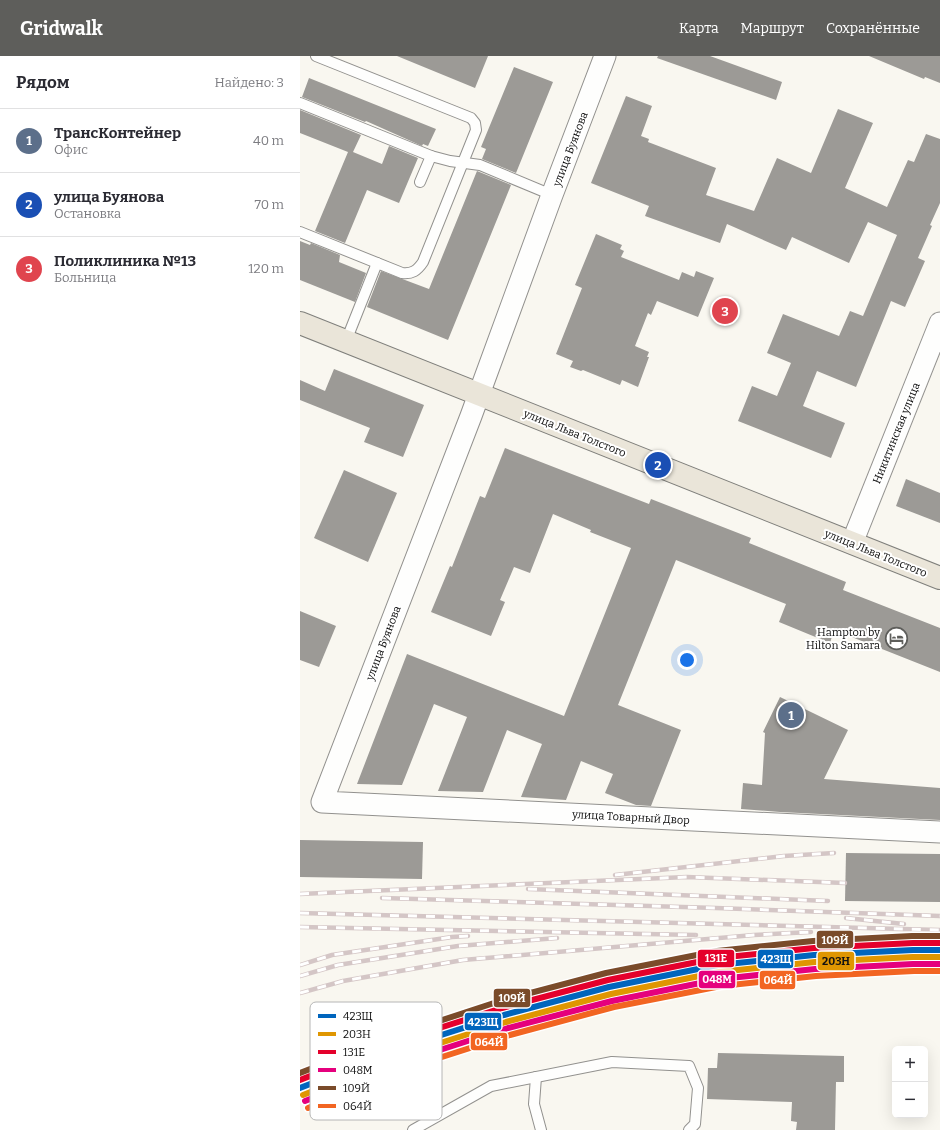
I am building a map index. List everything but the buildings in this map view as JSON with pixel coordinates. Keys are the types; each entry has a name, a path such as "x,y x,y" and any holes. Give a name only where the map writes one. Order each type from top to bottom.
{"main road":[{"name":"улица Льва Толстого","path":"300,322 940,578"}],"street":[{"name":"улица Буянова","path":"322,802 605,56"},
{"name":"Никитинская улица","path":"852,543 940,323"},
{"name":"улица Товарный Двор","path":"322,802 940,832"}],"lane":[{"path":"300,232 402,273 409,274 419,269 476,130 475,123 471,118 316,56"},
{"path":"300,103 431,156 445,160 483,166 552,195"},
{"path":"420,182 431,156"},
{"path":"346,341 377,263"},
{"path":"442,1114 491,1086 612,1062 690,1066 698,1088 696,1124 689,1130"},
{"path":"536,1077 534,1104 541,1130"},
{"path":"414,1130 432,1120"}],"railway":[{"path":"615,875 784,856 834,853"},
{"path":"300,894 687,877 845,883"},
{"path":"528,889 828,901"},
{"path":"382,898 940,916"},
{"path":"300,913 940,930"},
{"path":"846,918 904,924"},
{"path":"300,927 696,935"},
{"path":"300,993 343,981 463,960 754,935 811,932"},
{"path":"300,965 332,955 452,937 468,936"},
{"path":"300,976 338,965 458,946 557,938"}],"transit line":[{"name":"109Й","path":"442,1020 500,1001 606,973 717,951 813,941 940,936"},
{"name":"131Е","path":"442,1027 502,1008 608,980 717,958 814,948 940,943"},
{"name":"423Щ","path":"442,1035 504,1015 609,987 718,965 814,955 940,950"},
{"name":"203Н","path":"442,1042 506,1022 611,994 719,972 815,962 940,957"},
{"name":"048М","path":"442,1049 508,1028 612,1001 720,979 815,969 940,964"},
{"name":"064Й","path":"442,1057 510,1035 614,1007 721,986 816,976 940,971"},
{"name":"109Й","path":"300,1073 310,1069"},
{"name":"131Е","path":"300,1080 310,1076"},
{"name":"423Щ","path":"300,1088 310,1084"},
{"name":"203Н","path":"303,1095 310,1092"},
{"name":"048М","path":"305,1101 310,1099"}],"place":[{"name":"Поликлиника №13","path":"725,311"},
{"name":"улица Буянова","path":"658,465"},
{"name":"Hampton by Hilton Samara","path":"896,638"},
{"name":"ТрансКонтейнер","path":"791,715"}]}
